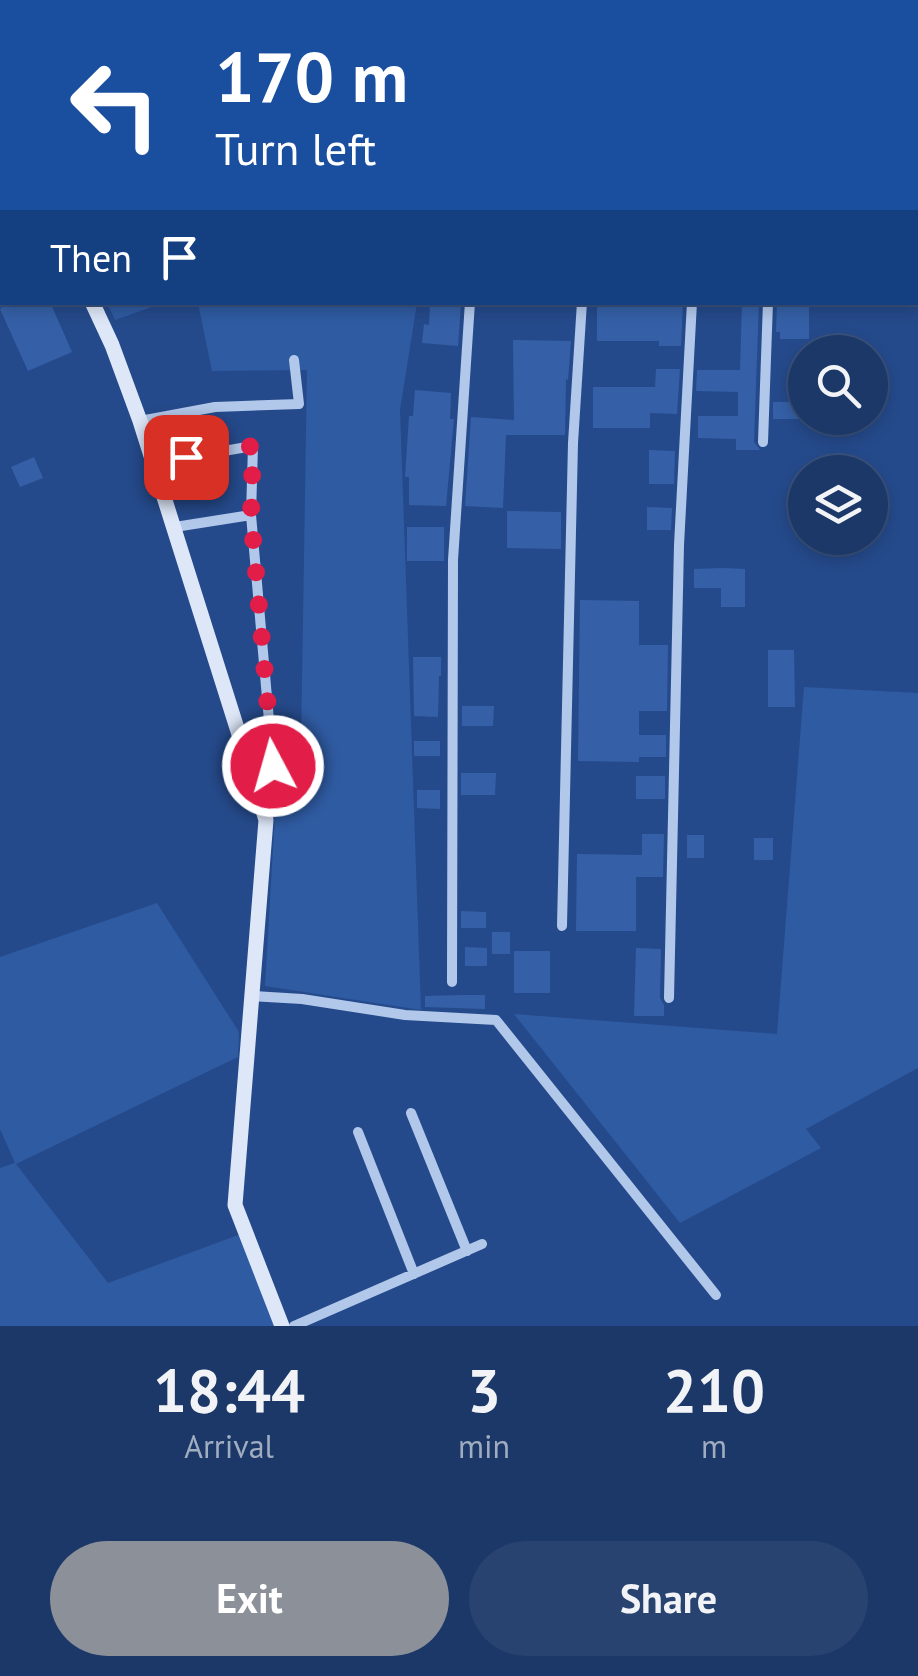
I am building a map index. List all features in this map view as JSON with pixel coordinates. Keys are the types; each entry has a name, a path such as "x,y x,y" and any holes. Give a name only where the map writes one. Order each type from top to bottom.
{"street":[{"path":"657,0 670,0"},
{"path":"93,305 140,422 266,820 235,1205 282,1326"},
{"path":"452,982 454,560 470,305"},
{"path":"562,926 573,442 582,305"},
{"path":"669,998 680,544 692,305"},
{"path":"763,442 768,305"},
{"path":"140,422 214,407 300,404 294,360"},
{"path":"153,463 253,446 251,515 273,766 272,776 258,794"},
{"path":"175,527 251,515"},
{"path":"252,996 302,999 405,1015 496,1020 716,1295"},
{"path":"411,1113 467,1251"},
{"path":"358,1132 414,1274"},
{"path":"294,1326 482,1244"}],"shaded area":[{"path":"108,305 157,305 115,320"},
{"path":"198,305 417,305 400,410 421,1010 265,986 275,815 300,808 307,370 212,371"},
{"path":"804,687 918,693 918,1068 806,1129 821,1148 680,1223 514,1014 777,1034"},
{"path":"157,903 239,1032 238,1057 16,1164 108,1283 241,1234 275,1326 0,1326 0,1168 15,1163 0,1129 0,957"}],"building":[{"path":"6,305 51,305 72,352 28,371 0,309"},
{"path":"430,305 461,305 458,346 422,343 424,324 429,325"},
{"path":"597,305 683,305 681,346 659,346 659,341 597,341"},
{"path":"742,305 759,305 754,442 760,450 736,450 736,439 698,438 698,416 738,416 738,392 696,391 697,370 740,370"},
{"path":"777,305 809,305 809,335 780,339 780,332 776,332"},
{"path":"513,340 571,341 565,435 506,435 503,508 465,506 471,417 514,420"},
{"path":"656,369 680,369 677,414 650,413 650,428 593,428 593,387 655,387"},
{"path":"415,390 451,393 450,419 454,419 446,506 409,505 409,477 405,477"},
{"path":"773,402 788,402 788,419 773,419"},
{"path":"649,450 675,451 674,484 649,484"},
{"path":"34,457 43,478 20,487 11,467"},
{"path":"647,507 672,508 671,530 647,530"},
{"path":"507,511 561,512 561,549 507,548"},
{"path":"407,527 444,527 444,561 407,561"},
{"path":"694,569 745,569 745,607 721,607 721,588 694,588"},
{"path":"580,600 639,601 639,645 668,645 667,711 639,711 639,735 666,735 666,757 639,757 639,762 578,761"},
{"path":"768,650 794,650 795,707 768,707"},
{"path":"413,657 441,657 438,717 414,716"},
{"path":"462,706 494,706 493,726 462,726"},
{"path":"414,741 440,741 440,756 414,756"},
{"path":"461,773 496,773 495,795 461,795"},
{"path":"636,776 665,776 665,799 636,799"},
{"path":"417,790 440,790 440,809 417,808"},
{"path":"642,834 664,834 663,877 636,877 636,931 576,931 577,854 642,855"},
{"path":"687,835 704,835 704,858 687,858"},
{"path":"754,838 773,838 773,860 754,860"},
{"path":"461,911 486,912 486,928 461,928"},
{"path":"492,932 510,932 510,954 492,954"},
{"path":"465,947 487,948 487,966 465,966"},
{"path":"636,948 661,949 660,998 664,1016 634,1016"},
{"path":"514,951 550,951 550,993 514,993"},
{"path":"485,995 485,1009 425,1007 425,996"}],"route":[{"path":"186,457 253,446 251,515 273,766"}]}
